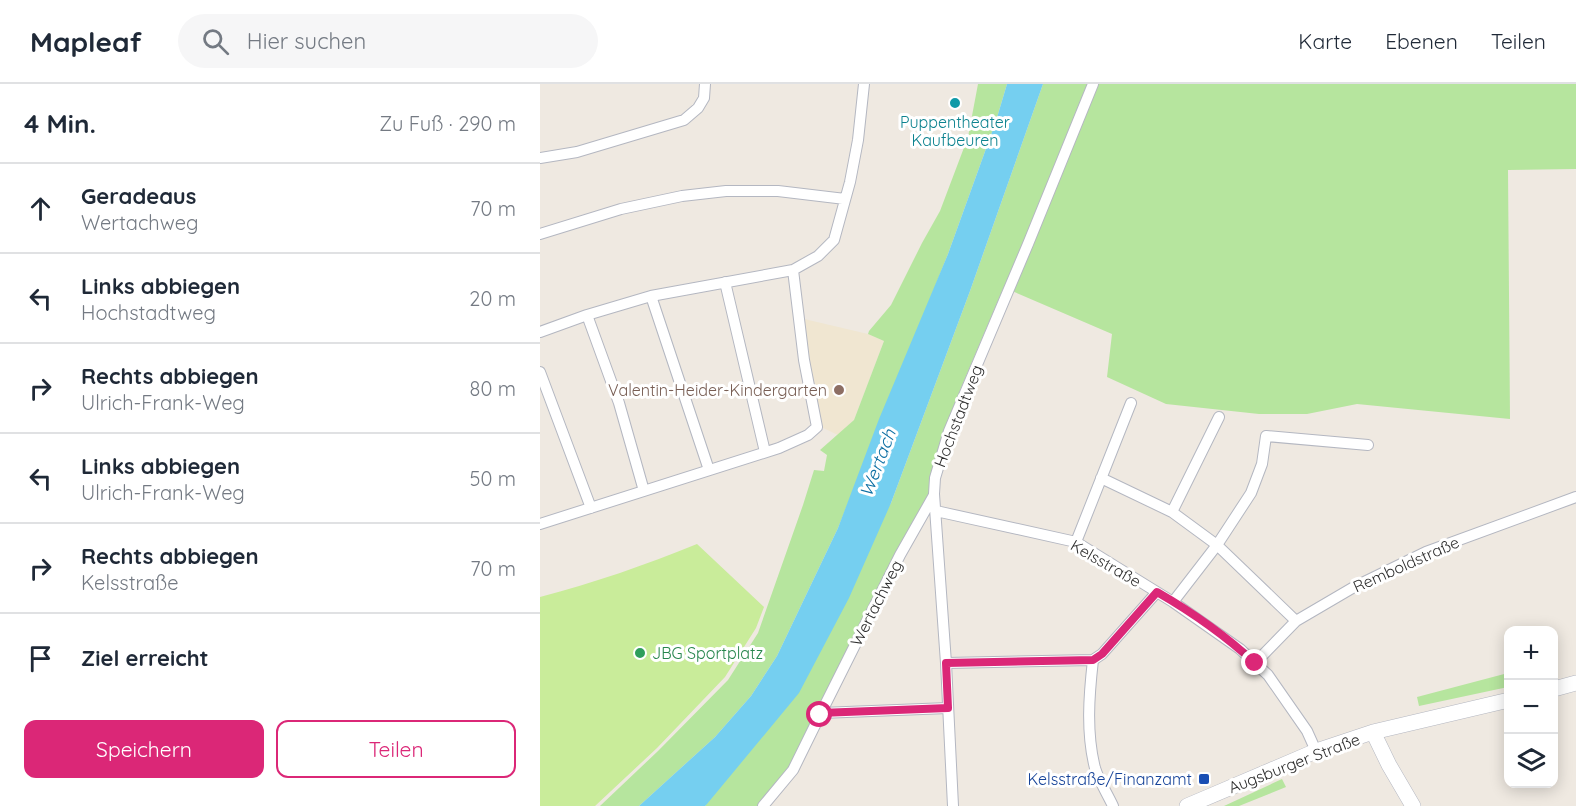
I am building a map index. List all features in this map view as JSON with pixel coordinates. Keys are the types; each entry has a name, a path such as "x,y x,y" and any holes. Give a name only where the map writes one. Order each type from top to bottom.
{"main road":[{"path":"1558,688 1576,683"},
{"name":"Augsburger Straße","path":"1187,806 1316,751 1373,732 1504,701"},
{"path":"1373,732 1413,806"}],"street":[{"path":"540,158 577,152 684,120 698,108 704,98 705,84"},
{"path":"540,332 651,296 793,270 818,256 834,240 846,199 858,140 864,84"},
{"name":"Hochstadtweg","path":"953,806 934,494 935,478 950,430 1093,84"},
{"path":"540,234 621,209 682,196 726,191 778,191 846,199"},
{"path":"540,524 765,452 808,435 817,428 797,315 793,270"},
{"path":"725,282 765,452"},
{"path":"651,296 709,470"},
{"path":"587,315 619,403 644,491"},
{"path":"540,372 591,508"},
{"path":"1076,542 1131,403"},
{"path":"1172,512 1219,417"},
{"path":"1173,602 1217,544 1251,493 1262,464 1266,436 1368,444"},
{"path":"1101,478 1172,512 1217,544 1296,621"},
{"name":"Wertachweg","path":"762,806 793,770 900,555 934,494"},
{"name":"Remboldstraße","path":"1255,663 1296,621 1354,587 1426,552 1576,497"},
{"name":"Kelsstraße","path":"936,511 1076,542 1173,602 1240,649 1268,675 1307,731 1316,751"},
{"path":"946,663 1093,660 1102,654 1157,592"},
{"path":"1093,660 1089,711 1090,744 1096,770 1113,806"},
{"path":"820,713 948,708"}],"shaded area":[{"name":"Valentin-Heider-Kindergarten","path":"800,318 868,334 884,341 854,420 838,435 819,426"}],"green space":[{"path":"978,84 1007,84 996,121 948,254 838,528 777,656 751,696 715,737 639,806 600,806 728,680 758,633 814,470 824,471 827,455 820,450 854,420 884,341 868,334 869,331 891,305 940,211 968,137"},
{"path":"1043,84 1089,84 944,431 931,495 791,769 759,806 705,806 891,503 970,291"},
{"path":"1096,84 1576,84 1576,169 1508,170 1510,419 1357,404 1307,414 1259,414 1166,404 1107,377 1112,334 1012,291"},
{"name":"JBG Sportplatz","path":"697,544 764,607 756,628 725,677 657,748 595,806 540,806 540,597 619,573"},
{"path":"1504,674 1504,688 1419,706 1417,697"},
{"path":"1282,779 1286,787 1239,806 1224,806"}],"water":[{"name":"Wertach","path":"1007,84 1043,84 970,291 891,503 849,598 799,693 705,806 639,806 715,737 751,696 777,656 838,528 879,419 948,254"}],"place":[{"name":"Puppentheater Kaufbeuren","path":"955,103"},
{"name":"Valentin-Heider-Kindergarten","path":"839,390"},
{"name":"JBG Sportplatz","path":"640,653"},
{"name":"Kelsstraße/Finanzamt","path":"1204,779"}],"route":[{"path":"820,715 820,713 948,708 946,663 1093,660 1102,654 1157,592 1240,649 1255,663"}]}
